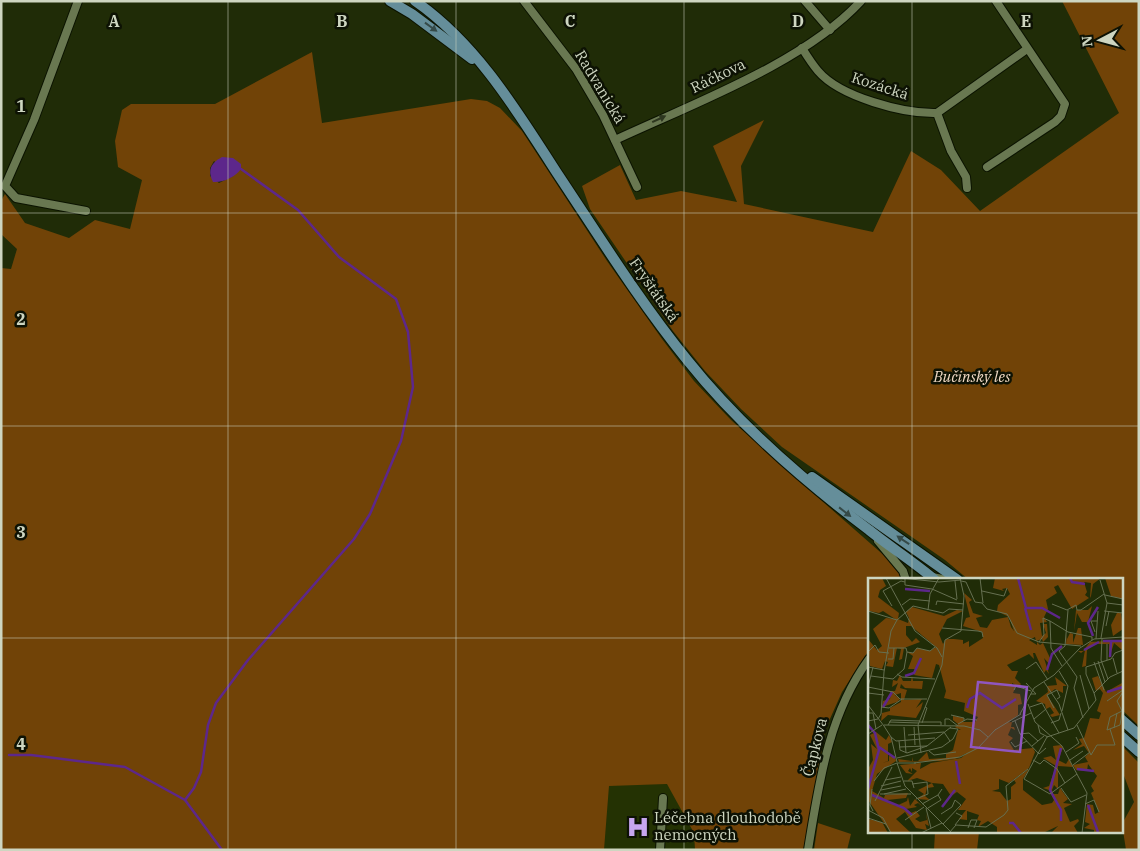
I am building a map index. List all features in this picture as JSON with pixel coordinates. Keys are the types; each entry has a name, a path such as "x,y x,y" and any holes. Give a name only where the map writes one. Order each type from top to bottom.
{"main road":[{"path":"390,1 412,14 483,67"},
{"path":"415,1 440,18"},
{"path":"426,1 440,18"},
{"name":"Fryštátská","path":"440,18 465,43 528,127 613,257 668,335 700,376 736,414 822,493 931,578"},
{"name":"Fryštátská","path":"777,453 955,578"},
{"path":"1122,720 1139,736"},
{"path":"1122,737 1139,752"}],"street":[{"path":"78,1 34,120 5,186 16,198 86,211"},
{"name":"Radvanická","path":"524,1 576,69 603,115 615,140"},
{"path":"805,1 830,30"},
{"name":"Ráčkova","path":"615,140 740,82 802,48 830,30 861,1"},
{"path":"987,167 1055,122 1061,116 1065,104 996,1"},
{"name":"Kozácká","path":"802,48 818,72 853,94 912,111 937,113"},
{"path":"967,188 966,177 951,150 937,113 1027,49"},
{"path":"615,140 637,187"},
{"path":"868,530 896,561 905,578"},
{"path":"923,554 932,578"},
{"name":"Čapkova","path":"808,850 830,734 849,690 868,660"},
{"path":"660,850 663,798"}],"shaded area":[{"path":"222,157 233,158 241,164 241,169 236,175 228,179 221,182 213,182 210,174 211,167"},
{"path":"668,784 694,833 695,850 604,850 609,785"}],"green space":[{"name":"Bučinský les","path":"1062,1 1139,1 1139,726 1122,710 1122,578 967,578 945,560 782,447 741,409 705,371 673,331 590,209 582,186 620,165 636,200 681,191 737,202 713,146 764,120 741,166 744,204 873,232 911,151 941,170 980,211 1119,113"},
{"path":"312,52 322,123 471,99 487,101 500,108 522,131 607,261 694,381 731,420 895,565 901,578 868,578 868,652 842,692 825,730 806,850 695,850 694,833 667,784 609,786 604,850 1,850 1,268 11,269 17,249 1,234 1,201 5,194 25,223 69,238 95,220 130,229 142,180 118,167 115,141 122,110 131,104 215,104","holes":["214,161 233,176 219,183 210,176 210,168"]},
{"path":"1122,746 1139,763 1139,850 1126,850 1122,824 1134,802 1122,771"},
{"path":"818,823 851,834 847,850 814,850"},
{"path":"935,834 979,834 977,850 934,850"}],"waterway":[{"path":"222,850 185,800 194,788 201,772 208,725 216,703 248,660 354,539 370,514 401,441 413,387 408,332 396,299 339,257 298,210 241,169"},
{"path":"9,755 31,755 125,767 185,800"}],"place":[{"name":"Léčebna dlouhodobě nemocných","path":"638,827"}]}
